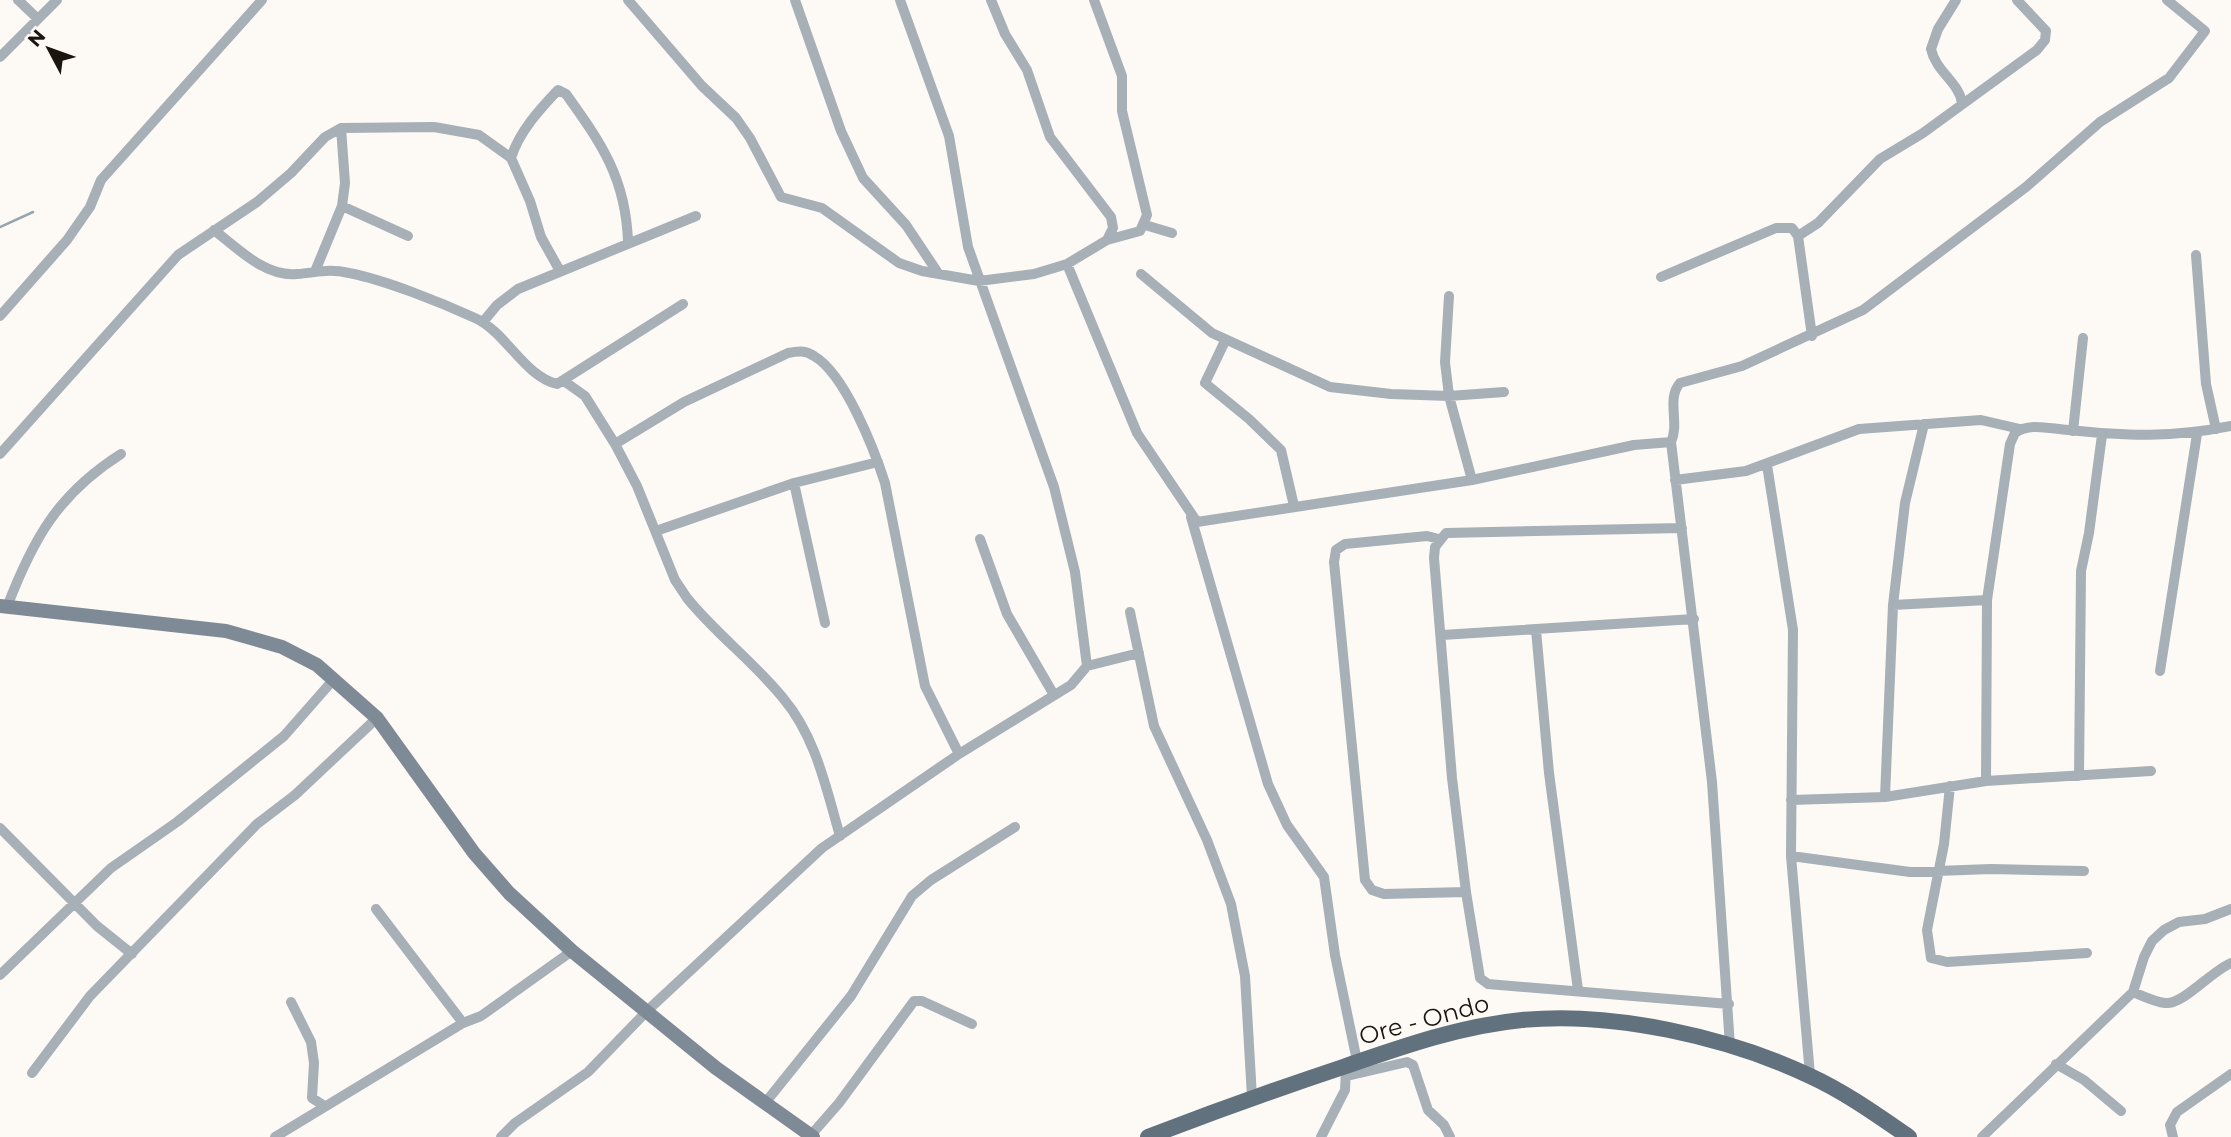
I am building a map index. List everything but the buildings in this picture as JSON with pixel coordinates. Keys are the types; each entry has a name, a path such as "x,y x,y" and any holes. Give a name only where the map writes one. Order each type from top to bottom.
{"main road":[{"path":"4,606 254,636 317,665 377,718 474,853 509,893 572,951 648,1010 716,1068 812,1136"},
{"name":"Ore - Ondo","path":"1148,1137 1252,1097 1350,1068 1436,1035 1521,1020 1569,1018 1619,1022 1730,1046 1810,1075 1850,1097 1909,1137"}],"street":[{"path":"18,0 38,19"},
{"path":"0,57 57,0"},
{"path":"0,316 68,240 90,206 99,185 262,0"},
{"path":"628,0 702,86 736,118 750,138 781,197 822,208 899,263 979,281 1034,274 1066,264 1107,240 1140,231 1145,225 1144,204 1122,111 1122,76 1094,0"},
{"path":"795,0 841,131 863,178 906,225 938,273"},
{"path":"501,1137 515,1123 588,1072 648,1010 804,864 959,754 1077,681 1087,666 1075,572 1054,487 968,247 949,136 900,0"},
{"path":"991,0 1004,34 1027,71 1049,137 1111,217 1113,228 1107,240"},
{"path":"1956,0 1938,29 1931,49 1941,72 1961,92 1962,103"},
{"path":"1798,236 1818,223 1880,159 1923,134 2037,50 2045,40 2046,31 2017,0"},
{"path":"1730,1046 1712,782 1671,442 1676,432 1674,395 1680,383 1742,366 1812,336 1863,310 1915,274 2060,159 2099,122 2169,78 2204,31 2167,0"},
{"path":"510,158 515,143 549,99 558,90 566,94 601,141 609,158 625,214 628,242"},
{"path":"316,269 342,206 345,183 341,128"},
{"path":"0,454 178,255 257,202 291,173 325,136 341,128 457,130 479,135 510,158 530,201 541,237 560,271"},
{"path":"342,206 408,236"},
{"path":"483,322 506,297 628,242 696,216"},
{"path":"1145,225 1172,233"},
{"path":"1661,277 1786,226 1798,236 1812,336"},
{"path":"215,229 267,268 290,274 316,269 349,272 483,322 542,377 557,384 682,304"},
{"path":"2196,254 2206,384 2216,429"},
{"path":"1066,264 1137,433 1191,516 1268,784 1287,825 1324,877 1350,1068 1345,1090 1321,1137"},
{"path":"1141,274 1201,326 1226,341 1330,387 1391,394 1449,396 1504,393"},
{"path":"1449,296 1445,362 1449,396 1472,480"},
{"path":"2073,431 2082,338"},
{"path":"1226,341 1205,383 1281,450 1294,506"},
{"path":"615,444 684,402 801,350 816,356 835,378 878,462 885,483 925,686 959,754"},
{"path":"564,380 585,396 615,444 656,531 675,580 687,598 784,698 799,720 822,774 840,836"},
{"path":"1675,480 1721,475 1767,464 1858,429 1980,420 2020,429 2032,427 2102,435 2197,434 2231,426"},
{"path":"1885,797 1893,606 1905,503 1924,424"},
{"path":"1986,781 1987,600 2010,444 2020,429"},
{"path":"2160,671 2197,434"},
{"path":"2079,776 2081,747 2077,717 2077,661 2081,571 2089,533 2102,435"},
{"path":"1191,516 1200,522 1472,480 1634,445 1671,442"},
{"path":"4,606 36,539 64,499 95,470 121,454"},
{"path":"656,531 794,483 878,462"},
{"path":"1767,464 1793,630 1791,856 1810,1075"},
{"path":"794,483 825,623"},
{"path":"1682,528 1483,531 1446,533 1439,538 1434,558 1452,778 1480,978 1488,984 1729,1004"},
{"path":"1439,538 1427,536 1345,544 1336,550 1334,562 1365,880 1372,890 1384,894 1466,892"},
{"path":"979,539 1007,614 1054,695"},
{"path":"1893,606 1987,600"},
{"path":"1130,612 1154,726 1207,840 1231,904 1246,987 1252,1097"},
{"path":"1442,635 1694,619"},
{"path":"1536,630 1549,773 1578,990"},
{"path":"1087,666 1139,653"},
{"path":"0,975 111,868 242,772 284,736 334,679"},
{"path":"32,1073 90,996 257,824 295,795 377,718"},
{"path":"1791,800 1885,797 1986,781 2151,771"},
{"path":"1950,786 1927,930 1928,952 1936,961 2087,953"},
{"path":"765,1103 851,996 912,896 931,880 1015,827"},
{"path":"0,828 106,935 132,954"},
{"path":"1791,856 1910,872 1938,869 2084,871"},
{"path":"376,909 463,1023"},
{"path":"1982,1137 2133,992 2144,957 2152,942 2164,930 2179,922 2205,919 2231,909"},
{"path":"275,1137 323,1105 463,1023 481,1016 572,951"},
{"path":"2133,992 2163,1003 2176,1003 2206,976 2231,963"},
{"path":"812,1136 914,1002 922,1001 972,1024"},
{"path":"290,1002 310,1042 314,1063 312,1098 323,1105"},
{"path":"1350,1068 1407,1062 1413,1065 1428,1111 1444,1125 1450,1137"},
{"path":"2056,1064 2084,1080 2121,1111"},
{"path":"2173,1137 2169,1125 2177,1112 2231,1074"}],"waterway":[{"path":"0,227 33,212"}]}
